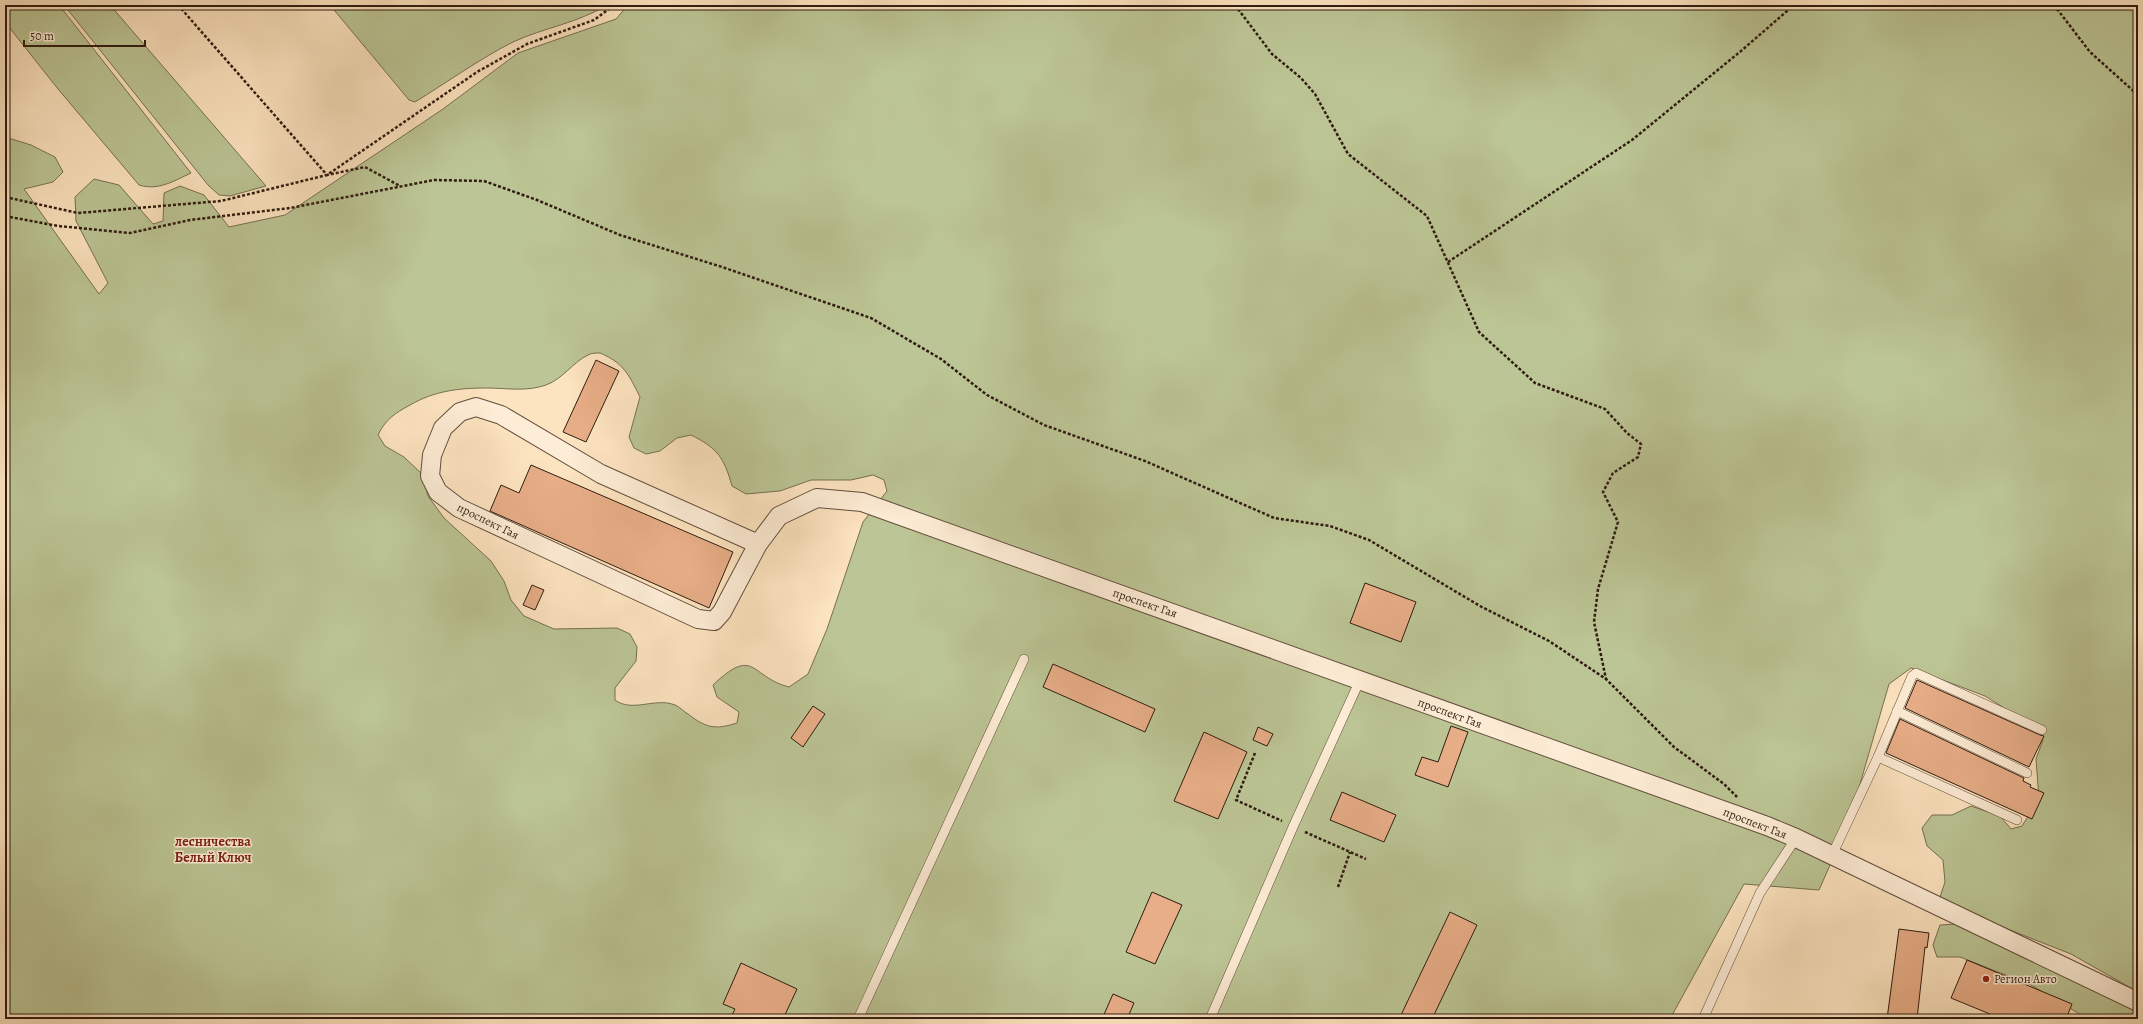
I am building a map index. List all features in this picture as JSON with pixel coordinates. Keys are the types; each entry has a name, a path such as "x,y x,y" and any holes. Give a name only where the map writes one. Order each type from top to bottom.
{"street":[{"name":"проспект Гая","path":"758,544 601,474 500,415 476,407 460,412 443,428 432,455 430,476 438,492 459,508 698,619 714,621 722,612 758,544 779,516 817,498 862,502 1796,838 2138,1002"}],"lane":[{"path":"858,1019 1024,659"},
{"path":"1832,855 1878,757 1912,676 1916,673 2042,730"},
{"path":"1210,1019 1293,827 1360,680"},
{"path":"1897,711 2027,773"},
{"path":"1878,757 2017,820"},
{"path":"1703,1019 1760,893 1796,838"}],"path":[{"path":"178,5 327,175"},
{"path":"327,175 477,72 526,44 594,20 614,5"},
{"path":"1235,5 1272,54 1301,78 1315,94 1348,154 1427,216 1478,332 1535,383 1605,409 1627,433 1641,444 1638,457 1613,473 1603,492 1618,522 1598,589 1594,622 1606,679"},
{"path":"1448,262 1632,140 1741,51 1794,5"},
{"path":"2054,5 2090,52 2138,95"},
{"path":"5,198 78,213 221,201 365,167 401,186"},
{"path":"5,216 58,226 130,233 190,220 290,208 434,180 484,181 537,200 620,236 726,269 871,318 941,359 987,395 1044,425 1145,461 1274,518 1330,526 1369,540 1480,606 1549,641 1606,679 1674,747 1724,784 1740,800"},
{"path":"1338,887 1350,852"}],"green space":[{"path":"5,5 59,5 191,173 159,186 146,187 139,185 58,89 5,22"},
{"path":"64,5 110,5 266,186 230,196 219,195 208,185"},
{"path":"330,5 607,5 572,21 524,37 501,48 415,102 409,100"},
{"path":"628,5 2138,5 2138,992 2071,954 1954,908 1940,897 1945,882 1943,860 1927,846 1922,828 1932,815 1952,815 1971,806 2000,816 2011,829 2022,826 2039,799 2036,759 2043,740 2038,729 1985,696 1911,668 1889,684 1849,822 1819,890 1744,884 1670,1019 5,1019 5,137 31,145 55,157 63,172 53,182 24,189 99,294 108,283 76,221 75,197 94,179 119,185 153,224 163,221 164,193 180,186 204,195 229,227 285,215 443,109 518,53 616,19","holes":["600,353 625,370 640,397 629,437 634,448 646,454 660,451 677,438 691,435 707,444 718,454 726,468 732,486 746,494 780,491 811,480 851,480 873,475 884,480 887,491 863,522 827,629 808,674 789,687 776,682 752,667 745,665 737,667 727,673 713,685 717,697 739,712 737,723 723,727 711,726 700,722 675,705 667,703 629,705 622,704 615,700 615,688 636,661 637,647 630,634 617,628 554,629 524,616 511,600 504,581 491,561 444,518 428,496 422,474 404,457 385,446 378,435 387,421 395,414 428,396 447,391 466,389 524,389 539,387 558,379 589,354"]},
{"path":"1957,924 2138,1008 2138,1019 2088,1019 2031,985 1960,957 1937,957 1933,945 1940,925"}],"building":[{"path":"596,360 619,371 586,442 563,432"},
{"path":"531,465 733,552 709,608 490,511 501,485 519,493"},
{"path":"1365,583 1416,602 1401,642 1350,623"},
{"path":"532,585 544,590 535,610 523,605"},
{"path":"1053,664 1155,709 1145,732 1043,687"},
{"path":"1917,680 2044,736 2029,767 1905,708"},
{"path":"813,706 825,714 803,747 791,738"},
{"path":"1900,719 2024,778 2023,781 2031,785 2030,787 2044,793 2032,819 1886,753"},
{"path":"1451,726 1468,732 1448,787 1415,775 1422,757 1438,762"},
{"path":"1258,727 1273,734 1267,746 1253,740"},
{"path":"1204,732 1247,752 1218,819 1174,801"},
{"path":"1342,792 1396,815 1384,842 1330,820"},
{"path":"1152,892 1182,905 1155,964 1126,952"},
{"path":"1450,912 1477,925 1432,1019 1409,1019 1401,1015"},
{"path":"1899,929 1929,933 1927,948 1925,947 1917,1019 1887,1019"},
{"name":"Регион Авто","path":"1967,960 2072,1004 2066,1019 2002,1019 1951,998"},
{"path":"741,963 797,989 783,1019 730,1019 735,1009 723,1004"},
{"path":"1113,994 1134,1003 1127,1019 1102,1019"}],"place":[{"name":"Регион Авто","path":"1986,979"}],"district":[{"name":"лесничества Белый Ключ","path":"213,850"}]}
